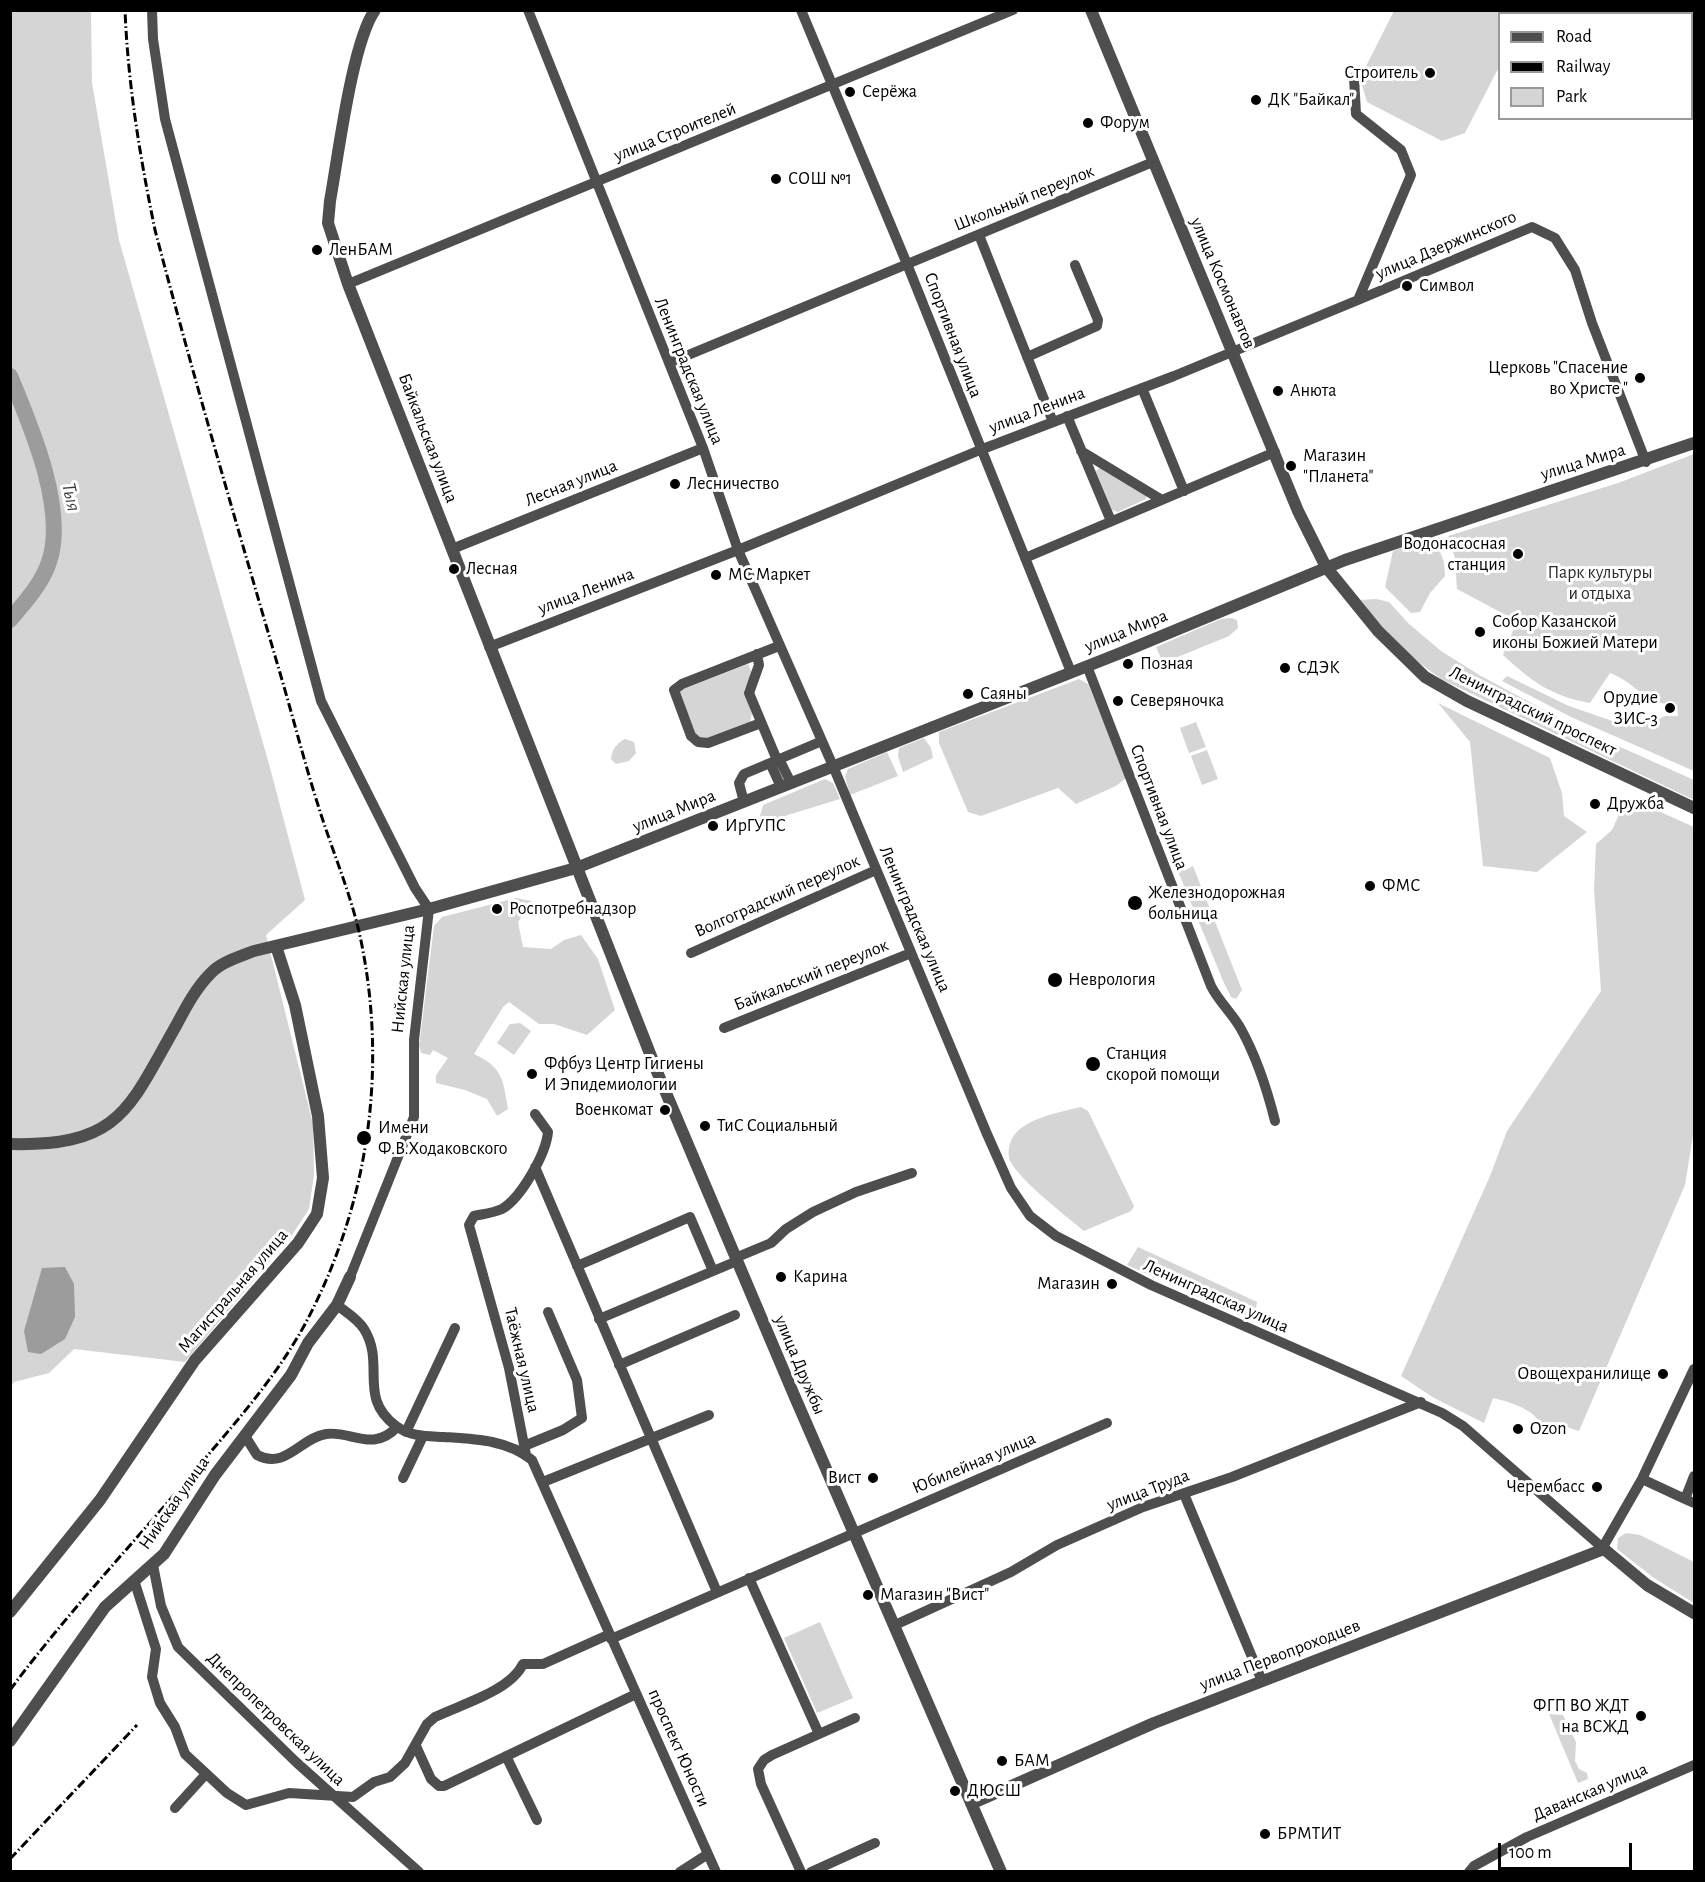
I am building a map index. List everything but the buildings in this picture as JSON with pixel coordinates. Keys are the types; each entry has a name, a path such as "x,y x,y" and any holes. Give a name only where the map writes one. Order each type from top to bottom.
{"street":[{"name":"Нийская улица","path":"10,1741 90,1624 116,1594 164,1554 202,1493 291,1376 308,1343 337,1305 414,1117 414,1040 429,909 415,888 321,701 165,119 153,39 152,10"},
{"name":"Байкальская улица","path":"375,10 370,18 357,60 330,201 328,224 348,284 576,868"},
{"name":"Ленинградская улица","path":"528,10 703,448 738,550 833,766 1011,1188 1030,1216 1056,1236 1117,1270 1270,1340 1421,1402 1463,1426 1603,1548"},
{"name":"Спортивная улица","path":"801,10 908,264 980,450 1071,672"},
{"name":"улица Строителей","path":"348,284 1013,10"},
{"name":"улица Космонавтов","path":"1091,10 1298,511 1326,567"},
{"path":"1354,77 1356,114 1401,150 1411,175 1358,300"},
{"name":"Школьный переулок","path":"669,363 1153,162"},
{"name":"улица Дзержинского","path":"1358,300 1532,227 1555,238 1575,270 1592,322 1646,462"},
{"path":"979,235 1053,422"},
{"path":"1028,357 1097,326 1098,320 1076,265"},
{"name":"улица Ленина","path":"489,647 738,550 980,450 1142,388 1358,300"},
{"path":"1142,388 1184,490"},
{"path":"1067,416 1111,521"},
{"name":"улица Мира","path":"10,1144 72,1140 103,1128 117,1118 136,1096 191,998 210,974 234,959 276,946 429,909 576,868 1087,666 1326,567 1516,502 1646,462 1695,443"},
{"name":"Лесная улица","path":"452,549 703,448"},
{"path":"1081,451 1162,500"},
{"path":"1025,558 1275,452"},
{"name":"Ленинградский проспект","path":"1326,567 1378,631 1425,677 1467,701 1695,808"},
{"path":"761,723 708,743 701,743 691,736 674,692 680,684 779,646"},
{"path":"757,654 759,665 748,693 786,785"},
{"name":"Спортивная улица","path":"1087,666 1211,986 1219,1001 1240,1026 1266,1082 1275,1121"},
{"path":"744,802 739,787 740,779 748,771 822,741"},
{"name":"улица Дружбы","path":"576,868 658,1074 736,1260 1001,1872"},
{"name":"Волгоградский переулок","path":"692,953 876,870"},
{"name":"Магистральная улица","path":"10,1612 99,1500 195,1360 298,1243 317,1214 323,1178 318,1116 295,1005 276,946"},
{"name":"Байкальский переулок","path":"724,1028 911,953"},
{"name":"Таёжная улица","path":"535,1114 548,1131 536,1167 509,1204 499,1210 474,1216 469,1225 509,1368 525,1450 537,1467 610,1636"},
{"path":"536,1167 717,1592"},
{"path":"599,1319 713,1271 771,1243 786,1228 813,1212 856,1192 912,1173"},
{"path":"577,1266 690,1217 713,1271"},
{"path":"337,1305 364,1328 372,1350 374,1398 383,1414 402,1430 423,1437 490,1442 525,1450 582,1418 582,1403 577,1380 548,1312"},
{"path":"619,1365 735,1315"},
{"path":"244,1436 257,1455 273,1460 291,1453 322,1435 365,1440 402,1430 455,1328"},
{"path":"1695,1369 1642,1479 1603,1548 1647,1585 1695,1613"},
{"name":"улица Труда","path":"895,1625 1011,1572 1057,1545 1143,1507 1184,1494 1421,1402"},
{"path":"543,1482 709,1415"},
{"name":"Юбилейная улица","path":"335,1798 353,1797 374,1782 390,1776 405,1763 431,1719 507,1683 518,1675 523,1664 543,1664 717,1592 1107,1423"},
{"path":"403,1478 423,1437"},
{"path":"1642,1479 1690,1501 1695,1476"},
{"path":"1184,1494 1262,1681"},
{"name":"улица Первопроходцев","path":"973,1803 1154,1723 1603,1548"},
{"name":"Днепропетровская улица","path":"153,1565 164,1616 178,1647 335,1798 419,1872"},
{"path":"749,1578 819,1734"},
{"path":"134,1580 156,1649 152,1677 156,1696 175,1727 185,1754 235,1799 246,1804 289,1793 335,1798"},
{"name":"проспект Юности","path":"610,1636 716,1872"},
{"path":"416,1746 431,1779 439,1786 636,1694"},
{"path":"801,1872 757,1772 759,1765 768,1757 855,1718"},
{"path":"506,1756 537,1820"},
{"name":"Даванская улица","path":"1469,1872 1474,1866 1527,1837 1695,1765"},
{"path":"175,1808 206,1774"},
{"path":"812,1872 875,1843"},
{"path":"680,1872 708,1854"}],"green space":[{"path":"11,11 91,11 92,83 119,240 269,764 305,900 266,935 313,1124 314,1175 309,1209 292,1235 185,1362 74,1349 49,1373 14,1382 11,1386"},
{"name":"Строитель","path":"1394,11 1529,11 1498,12 1498,69 1465,133 1442,141 1367,102 1360,78"},
{"name":"Парк культуры и отдыха","path":"1694,454 1694,771 1571,717 1502,681 1507,676 1569,706 1621,724 1643,726 1665,716 1678,716 1677,705 1655,701 1620,677 1610,673 1590,703 1553,692 1523,672 1503,655 1517,621 1457,589 1455,558 1448,536 1618,483"},
{"path":"1100,467 1147,495 1146,499 1118,512 1112,510 1096,471"},
{"path":"1434,536 1444,562 1445,576 1430,593 1420,612 1411,613 1385,587 1393,551"},
{"path":"1376,599 1389,602 1408,623 1441,651 1481,676 1578,728 1694,780 1694,800 1443,680 1398,644 1361,600"},
{"path":"1221,619 1237,620 1238,628 1229,636 1163,663 1156,647"},
{"path":"748,664 752,673 744,690 752,713 750,723 706,740 695,736 679,692"},
{"path":"1079,679 1088,684 1126,778 1116,786 1076,804 1058,788 981,816 968,812 939,743 939,732"},
{"path":"1438,703 1550,758 1562,793 1564,816 1587,832 1537,872 1483,866 1470,742"},
{"path":"1196,722 1206,747 1189,753 1180,728"},
{"path":"924,738 931,748 933,758 903,772 898,756 899,748"},
{"path":"625,739 634,742 636,753 629,761 616,764 611,759 612,752 617,744"},
{"path":"1207,750 1218,779 1202,785 1191,756"},
{"path":"887,752 898,776 850,795 845,776 848,769"},
{"path":"825,779 833,783 840,799 762,823 760,816 763,805"},
{"path":"1625,801 1638,802 1694,827 1694,1129 1685,1185 1579,1431 1560,1425 1550,1429 1522,1408 1493,1398 1484,1423 1434,1398 1401,1376 1490,1176 1507,1131 1601,991 1594,889 1596,844 1612,830"},
{"path":"1179,862 1184,871 1193,866 1242,990 1236,999 1231,997 1224,983 1175,864"},
{"path":"516,898 532,901 518,922 523,947 551,949 564,940 581,935 598,959 615,1010 587,1035 554,1024 539,1024 509,1002 503,1007 474,1054 491,1064 503,1082 508,1109 497,1116 487,1099 465,1090 436,1083 436,1075 448,1058 433,1050 430,1055 421,1053 419,1046 434,926 442,917"},
{"path":"520,1023 531,1031 514,1055 497,1043 510,1024"},
{"path":"1081,1107 1088,1111 1134,1206 1131,1211 1084,1231 1030,1185 1012,1165 1009,1157 1009,1145 1012,1138 1026,1125 1049,1115"},
{"path":"1138,1247 1257,1302 1254,1322 1127,1265"},
{"path":"1626,1533 1640,1535 1694,1562 1694,1603 1654,1578 1617,1549 1618,1538"},
{"path":"820,1622 853,1698 817,1713 784,1638"},
{"path":"1549,1714 1563,1715 1576,1742 1575,1761 1579,1769 1587,1773 1588,1779 1578,1783"}],"shaded area":[{"path":"65,1267 74,1284 75,1317 65,1339 41,1354 28,1352 24,1331 42,1268"}],"waterway":[{"name":"Тыя","path":"10,376 44,468 53,518 53,541 46,570 32,593 10,620"}],"railway":[{"path":"10,1690 82,1600 247,1409 294,1343 325,1282 343,1237 366,1143 371,1096 373,1047 370,999 359,932 308,772 200,397 155,230 136,121 125,10"},
{"path":"10,1859 137,1725"}],"place":[{"name":"Строитель","path":"1430,73"},
{"name":"Серёжа","path":"850,92"},
{"name":"ДК \"Байкал\"","path":"1256,100"},
{"name":"Форум","path":"1088,123"},
{"name":"СОШ №1","path":"776,179"},
{"name":"ЛенБАМ","path":"317,250"},
{"name":"Символ","path":"1407,286"},
{"name":"Церковь \"Спасение во Христе \"","path":"1640,378"},
{"name":"Анюта","path":"1278,391"},
{"name":"Магазин \"Планета\"","path":"1291,466"},
{"name":"Лесничество","path":"675,484"},
{"name":"Водонасосная станция","path":"1518,554"},
{"name":"Лесная","path":"454,569"},
{"name":"МС Маркет","path":"716,575"},
{"name":"Собор Казанской иконы Божией Матери","path":"1480,632"},
{"name":"Позная","path":"1128,664"},
{"name":"СДЭК","path":"1285,668"},
{"name":"Саяны","path":"968,694"},
{"name":"Северяночка","path":"1118,701"},
{"name":"Орудие ЗИС-3","path":"1670,708"},
{"name":"Дружба","path":"1595,804"},
{"name":"ИрГУПС","path":"713,826"},
{"name":"ФМС","path":"1370,886"},
{"name":"Железнодорожная больница","path":"1135,903"},
{"name":"Роспотребнадзор","path":"497,909"},
{"name":"Неврология","path":"1055,980"},
{"name":"Станция скорой помощи","path":"1093,1064"},
{"name":"Ффбуз Центр Гигиены И Эпидемиологии","path":"532,1074"},
{"name":"Военкомат","path":"665,1110"},
{"name":"ТиС Социальный","path":"705,1126"},
{"name":"Имени Ф.В.Ходаковского","path":"364,1138"},
{"name":"Карина","path":"781,1277"},
{"name":"Магазин","path":"1112,1284"},
{"name":"Овощехранилище","path":"1663,1374"},
{"name":"Ozon","path":"1518,1429"},
{"name":"Вист","path":"873,1478"},
{"name":"Черембасс","path":"1597,1487"},
{"name":"Магазин \"Вист\"","path":"868,1595"},
{"name":"ФГП ВО ЖДТ на ВСЖД","path":"1641,1716"},
{"name":"БАМ","path":"1002,1761"},
{"name":"ДЮСШ","path":"955,1791"},
{"name":"БРМТИТ","path":"1265,1834"}]}
